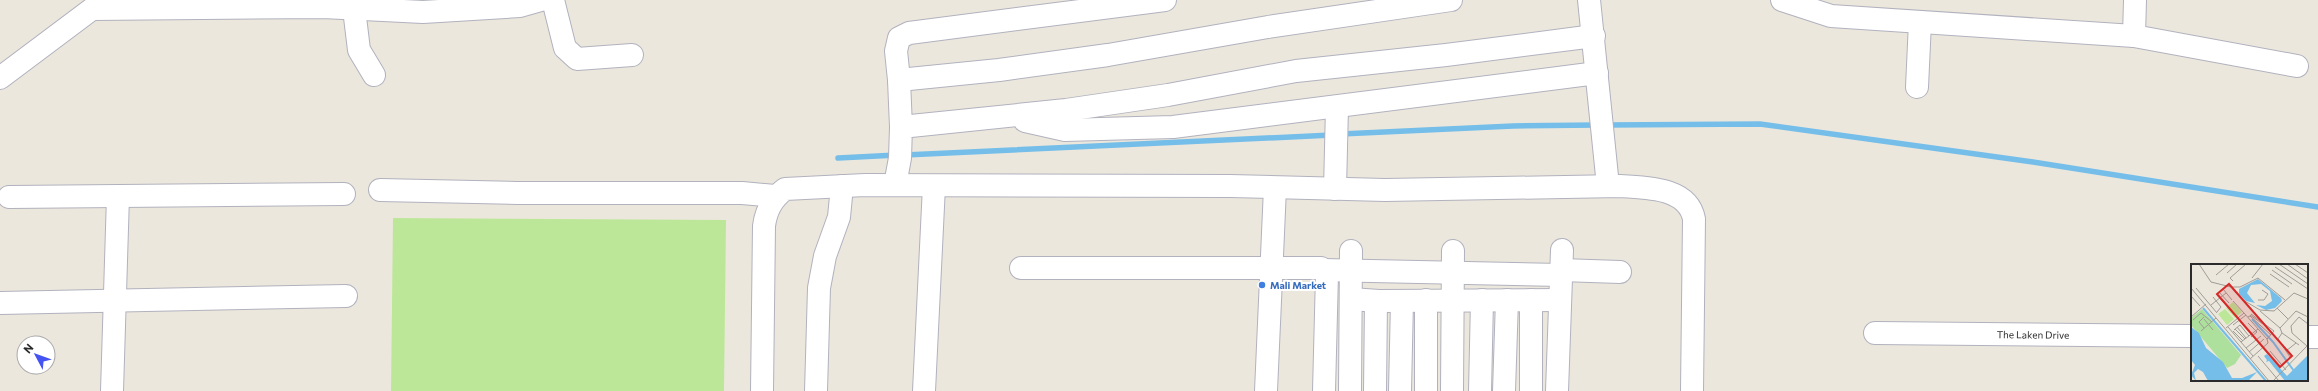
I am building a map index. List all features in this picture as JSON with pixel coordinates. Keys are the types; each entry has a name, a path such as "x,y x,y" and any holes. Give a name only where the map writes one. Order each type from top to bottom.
{"street":[{"path":"0,78 97,5 317,4 354,9 423,12 520,6 541,0"},
{"path":"554,0 565,48 578,59 632,55"},
{"path":"895,185 901,142 899,80 896,51 899,38 909,33 1165,0"},
{"path":"899,80 1000,70 1108,55 1268,27 1451,0"},
{"path":"1589,0 1594,36 1608,186"},
{"path":"1782,0 1831,16 2134,36 2297,66"},
{"path":"2134,36 2135,0"},
{"path":"354,9 359,50 374,75"},
{"path":"1917,87 1920,22"},
{"path":"901,142 1008,117 1168,95 1296,71 1446,55 1594,36"},
{"path":"1008,117 1065,130 1173,127 1337,115 1597,73"},
{"path":"1335,189 1337,115"},
{"path":"762,391 764,226 768,208 776,196 785,189 895,185 1385,190 1608,186 1657,189 1683,199 1692,208 1694,219 1692,391"},
{"path":"816,391 819,288 825,256 839,217 842,186"},
{"path":"924,391 934,186"},
{"path":"1266,391 1275,188"},
{"path":"380,190 517,193 742,193 776,196"},
{"path":"9,197 344,194"},
{"path":"112,391 118,196"},
{"path":"1323,270 1350,260 1561,265 1620,272"},
{"path":"1350,260 1350,391"},
{"path":"1452,391 1453,262"},
{"path":"1557,391 1561,265"},
{"path":"1021,268 1322,268 1327,274 1324,391"},
{"path":"0,303 346,296"},
{"path":"1351,299 1376,301 1560,300"},
{"path":"1426,300 1426,391"},
{"path":"1480,391 1482,300"},
{"path":"1504,391 1507,300"},
{"path":"1530,300 1531,391"},
{"path":"1375,391 1376,301"},
{"path":"1400,391 1402,301"},
{"name":"The Laken Drive","path":"1875,333 2191,336"}],"green space":[{"path":"393,218 726,220 724,391 391,391"}],"waterway":[{"path":"1607,125 1760,124 2033,162 2318,207"},
{"path":"1341,134 1513,126 1598,125"},
{"path":"905,155 1332,135"},
{"path":"838,158 897,155"}],"place":[{"name":"Mali Market","path":"1262,285"}]}
